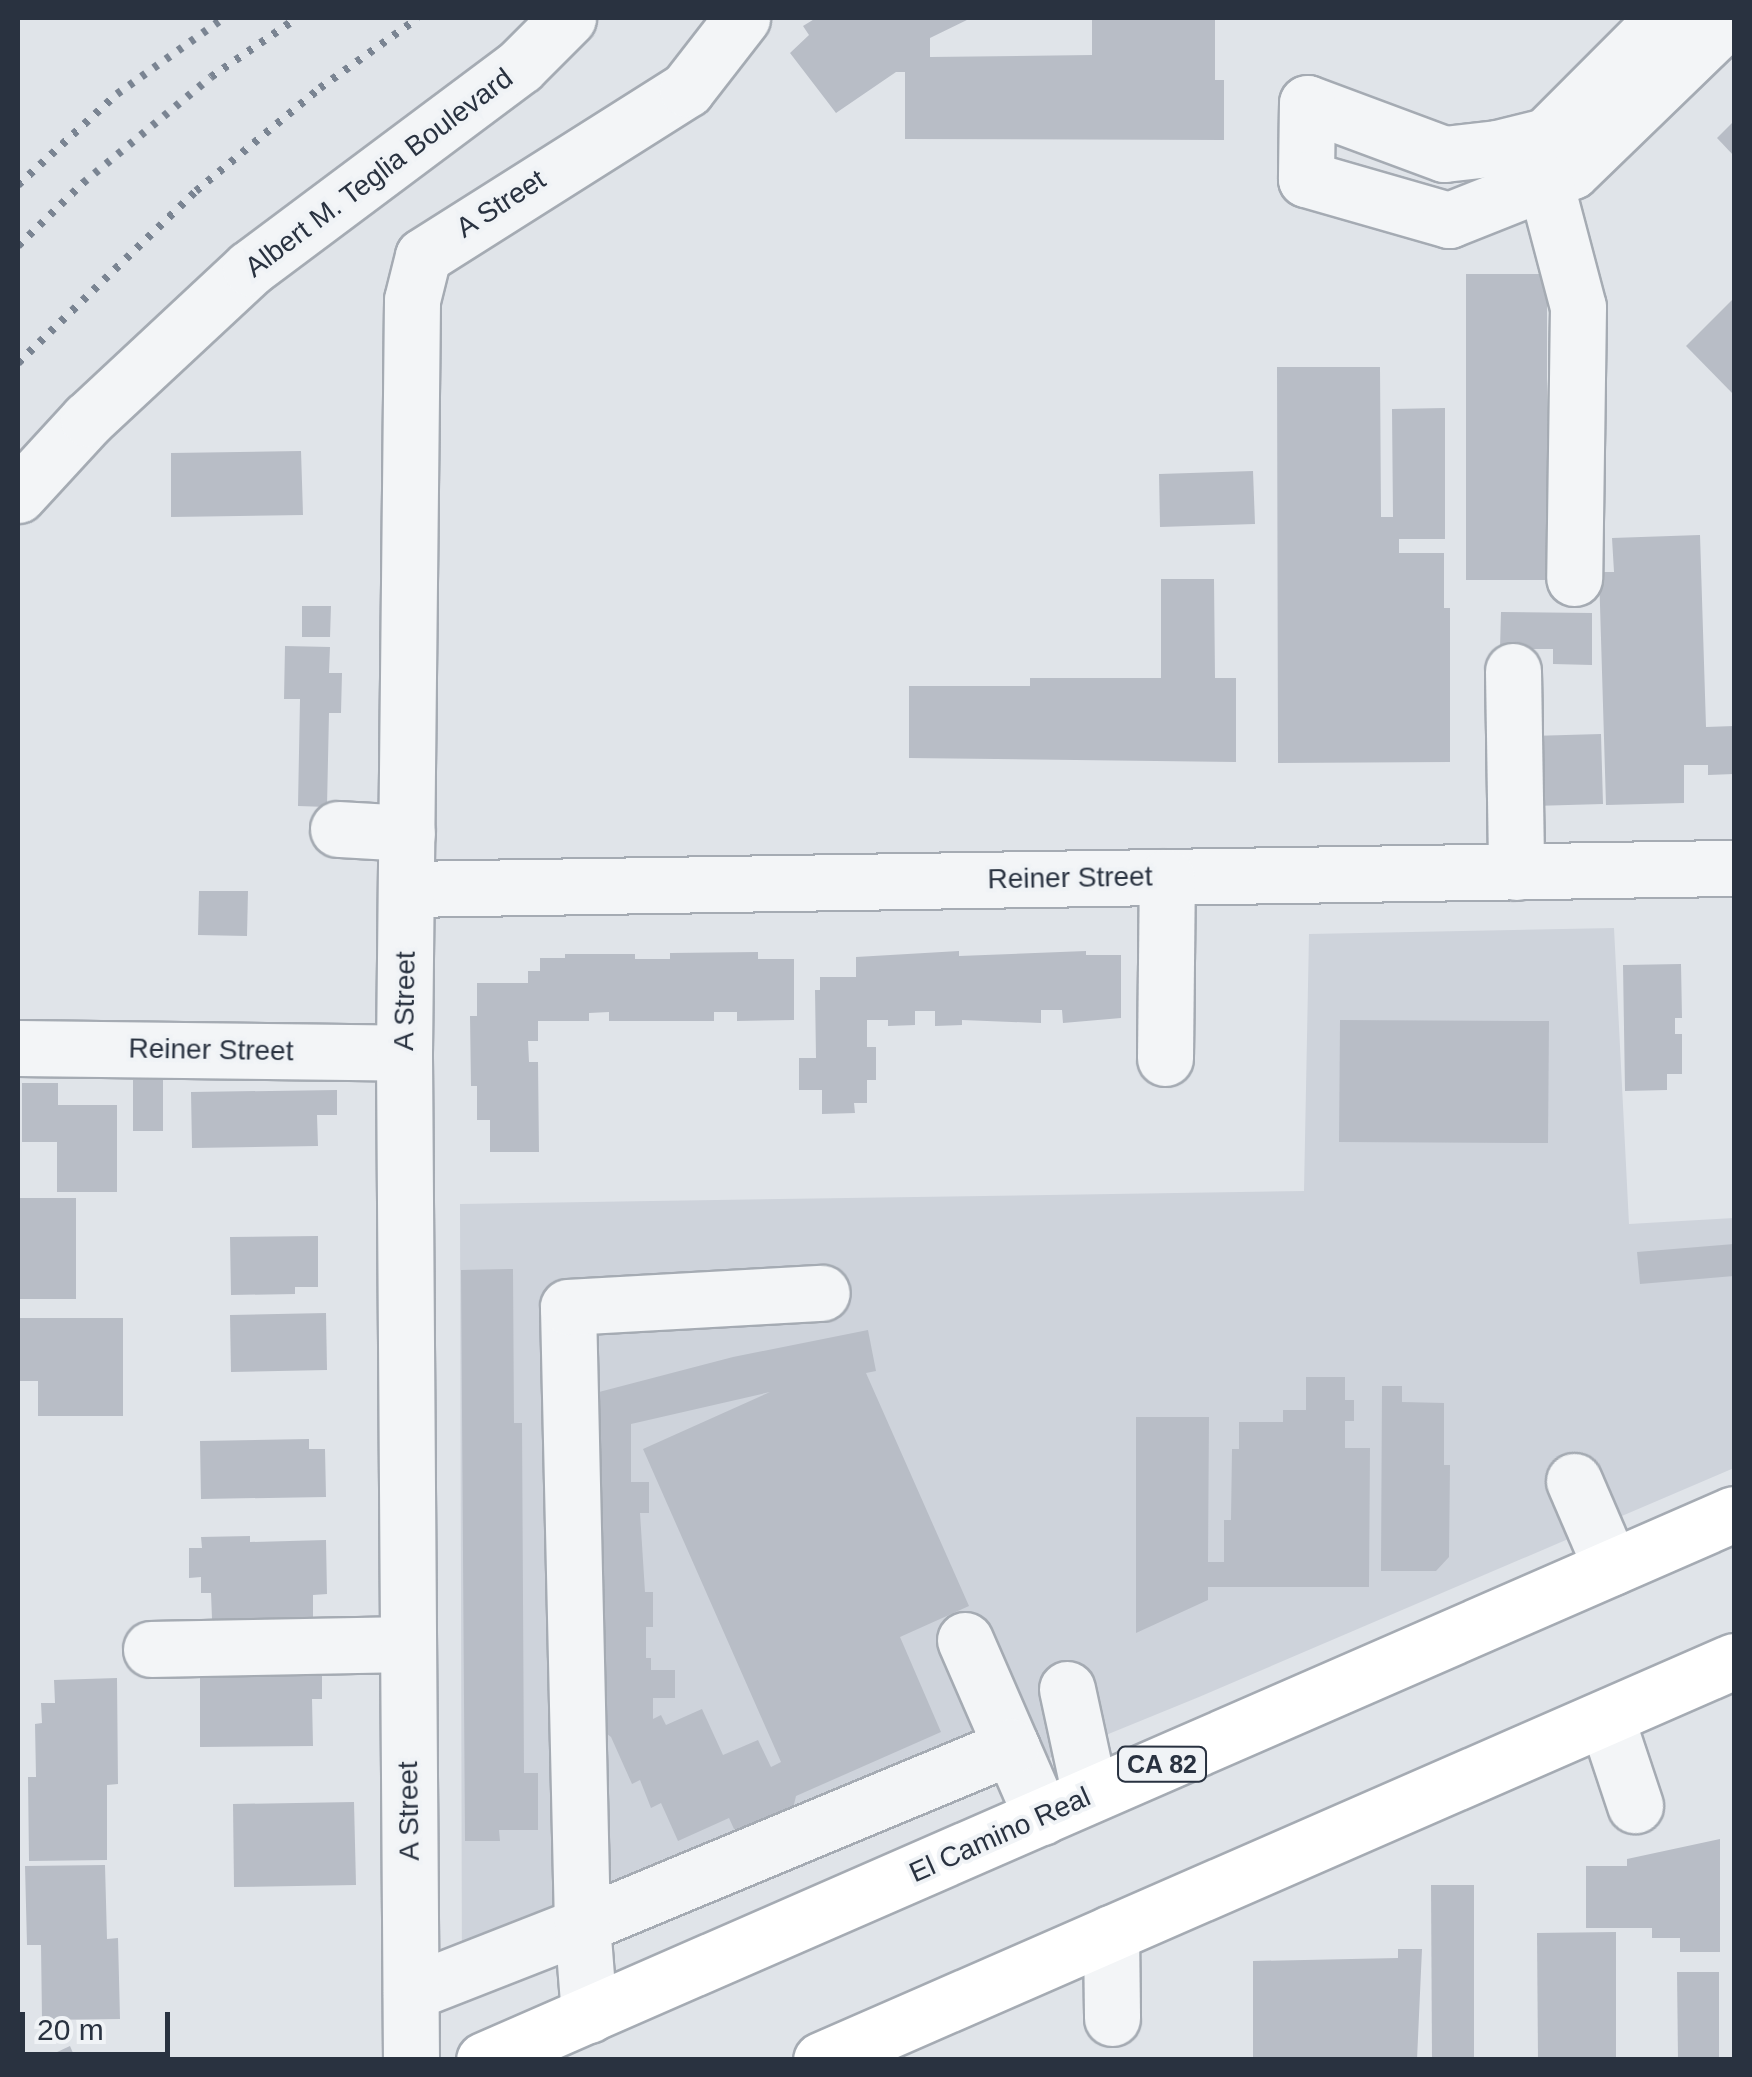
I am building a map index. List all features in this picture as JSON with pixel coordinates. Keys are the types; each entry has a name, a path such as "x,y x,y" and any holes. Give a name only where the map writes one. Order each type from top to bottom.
{"main road":[{"name":"El Camino Real","path":"484,2060 1734,1514"},
{"path":"821,2060 1734,1661"}],"street":[{"name":"Albert M. Teglia Boulevard","path":"18,495 88,419 250,268 520,66 568,18"},
{"name":"A Street","path":"411,2060 404,1052 412,300 423,256 687,89 742,18"},
{"path":"1664,18 1546,136 1530,140 1444,154 1308,103 1306,179 1449,220 1572,172 1730,18"},
{"path":"1545,182 1578,308 1574,578"},
{"path":"1512,671 1516,872"},
{"path":"338,830 407,833"},
{"name":"Reiner Street","path":"406,889 1734,868"},
{"path":"1164,1058 1167,877"},
{"name":"Reiner Street","path":"18,1048 404,1052"},
{"path":"589,2015 582,1925 568,1307 822,1293"},
{"path":"1574,1481 1612,1567"},
{"path":"965,1640 1011,1746 1066,1806"},
{"path":"152,1649 407,1644"},
{"path":"1066,1806 1068,1689"},
{"path":"1606,1718 1635,1805"},
{"path":"410,1992 582,1925 1011,1746"},
{"path":"1112,1933 1112,2018"}],"shaded area":[{"path":"1614,928 1629,1224 1734,1218 1734,1468 1199,1697 462,1998 460,1204 1304,1191 1309,934"}],"building":[{"path":"816,18 971,18 930,38 930,57 1092,55 1092,18 1215,18 1215,80 1224,80 1224,140 905,139 905,72 896,72 836,113 790,53 809,35 803,26"},
{"path":"1734,121 1734,156 1717,138"},
{"path":"1466,274 1547,274 1547,580 1466,580"},
{"path":"1734,298 1734,395 1686,346"},
{"path":"1277,367 1380,367 1381,517 1393,517 1392,409 1445,408 1445,539 1399,539 1399,553 1444,553 1444,608 1450,608 1450,762 1278,763"},
{"path":"301,451 303,515 171,517 171,453"},
{"path":"1253,471 1255,524 1160,527 1159,474"},
{"path":"1700,535 1706,727 1734,726 1734,774 1708,775 1708,765 1684,765 1684,803 1606,805 1599,572 1614,572 1612,538"},
{"path":"1161,579 1214,579 1215,678 1236,678 1236,762 909,758 909,686 1030,686 1030,678 1161,678"},
{"path":"302,606 331,606 330,637 302,637"},
{"path":"1501,612 1592,613 1592,665 1553,664 1553,649 1500,649"},
{"path":"285,646 330,647 329,673 342,673 341,713 329,713 327,807 298,806 300,699 284,699"},
{"path":"1601,734 1603,804 1533,806 1531,736"},
{"path":"199,891 248,891 247,936 198,935"},
{"path":"959,951 959,956 1086,951 1086,955 1121,955 1121,1018 1063,1023 1062,1010 1041,1010 1041,1023 962,1020 962,1025 935,1026 935,1011 915,1011 915,1025 888,1026 888,1020 867,1020 867,1047 876,1047 876,1080 867,1080 867,1103 854,1103 855,1113 822,1114 822,1090 799,1090 799,1058 816,1058 815,990 820,990 820,977 856,977 856,957"},
{"path":"758,952 758,959 794,959 794,1020 737,1021 737,1012 714,1012 714,1021 609,1021 609,1012 589,1013 589,1021 538,1021 538,1041 528,1041 529,1062 538,1062 539,1152 490,1152 490,1120 477,1120 477,1086 471,1086 470,1016 477,1016 477,983 528,983 528,971 540,971 540,958 565,958 565,954 635,954 635,959 670,959 670,953"},
{"path":"1681,964 1682,1018 1675,1018 1675,1034 1682,1034 1682,1074 1667,1074 1667,1090 1625,1091 1623,965"},
{"path":"1340,1020 1549,1021 1548,1143 1339,1142"},
{"path":"133,1080 163,1080 163,1131 133,1131"},
{"path":"22,1083 58,1083 58,1105 117,1105 117,1192 57,1192 57,1142 22,1142"},
{"path":"337,1090 337,1115 317,1115 318,1146 192,1148 191,1092"},
{"path":"18,1198 76,1198 76,1299 18,1299"},
{"path":"318,1236 318,1287 295,1287 295,1294 231,1295 230,1237"},
{"path":"1734,1244 1734,1276 1640,1284 1637,1252"},
{"path":"513,1269 514,1423 522,1423 524,1773 538,1773 538,1830 499,1830 500,1841 465,1841 461,1270"},
{"path":"326,1313 327,1370 231,1372 230,1315"},
{"path":"18,1318 123,1318 123,1416 38,1416 38,1381 18,1381"},
{"path":"868,1330 876,1371 866,1373 969,1606 900,1637 941,1732 796,1796 792,1813 746,1833 734,1829 729,1818 678,1841 661,1803 651,1808 640,1780 632,1784 611,1737 602,1730 594,1433 600,1433 599,1392 733,1357","holes":["770,1392 643,1449 781,1762 771,1767 758,1740 723,1755 702,1709 666,1725 661,1715 653,1719 653,1698 675,1698 675,1670 651,1670 651,1658 646,1658 646,1627 653,1627 653,1592 645,1592 640,1513 649,1513 649,1482 631,1482 631,1424"]},
{"path":"1306,1377 1345,1377 1345,1400 1354,1400 1354,1421 1345,1421 1345,1448 1370,1448 1369,1587 1208,1587 1208,1600 1136,1633 1136,1417 1209,1417 1208,1562 1224,1562 1224,1520 1231,1520 1232,1449 1239,1449 1239,1422 1283,1422 1283,1410 1306,1410"},
{"path":"1382,1386 1402,1386 1402,1402 1444,1403 1444,1465 1450,1465 1449,1557 1436,1571 1381,1571"},
{"path":"309,1439 309,1449 325,1449 326,1497 201,1499 200,1441"},
{"path":"250,1536 250,1542 326,1540 327,1594 313,1595 313,1617 212,1619 211,1593 201,1593 201,1577 189,1578 189,1548 202,1548 201,1537"},
{"path":"322,1667 322,1699 312,1699 313,1746 200,1747 200,1669"},
{"path":"117,1678 118,1784 107,1785 107,1860 29,1861 28,1777 36,1777 35,1724 42,1723 41,1703 55,1703 54,1680"},
{"path":"354,1802 356,1885 234,1887 233,1804"},
{"path":"1720,1839 1720,1952 1680,1952 1680,1938 1652,1938 1652,1928 1586,1928 1586,1866 1627,1866 1627,1859"},
{"path":"105,1865 107,1939 118,1938 120,2019 42,2020 41,1945 27,1945 25,1866"},
{"path":"1431,1885 1474,1885 1474,2060 1432,2060"},
{"path":"1616,1932 1616,2060 1538,2060 1537,1933"},
{"path":"1398,1949 1422,1949 1417,2060 1253,2060 1253,1961 1398,1958"},
{"path":"1677,1972 1719,1972 1719,2060 1678,2060"},
{"path":"70,2046 76,2060 40,2060"}],"railway":[{"path":"18,185 117,94 224,18"},
{"path":"18,246 83,183 211,77 297,18"},
{"path":"18,363 196,191 320,88 418,18"}]}
